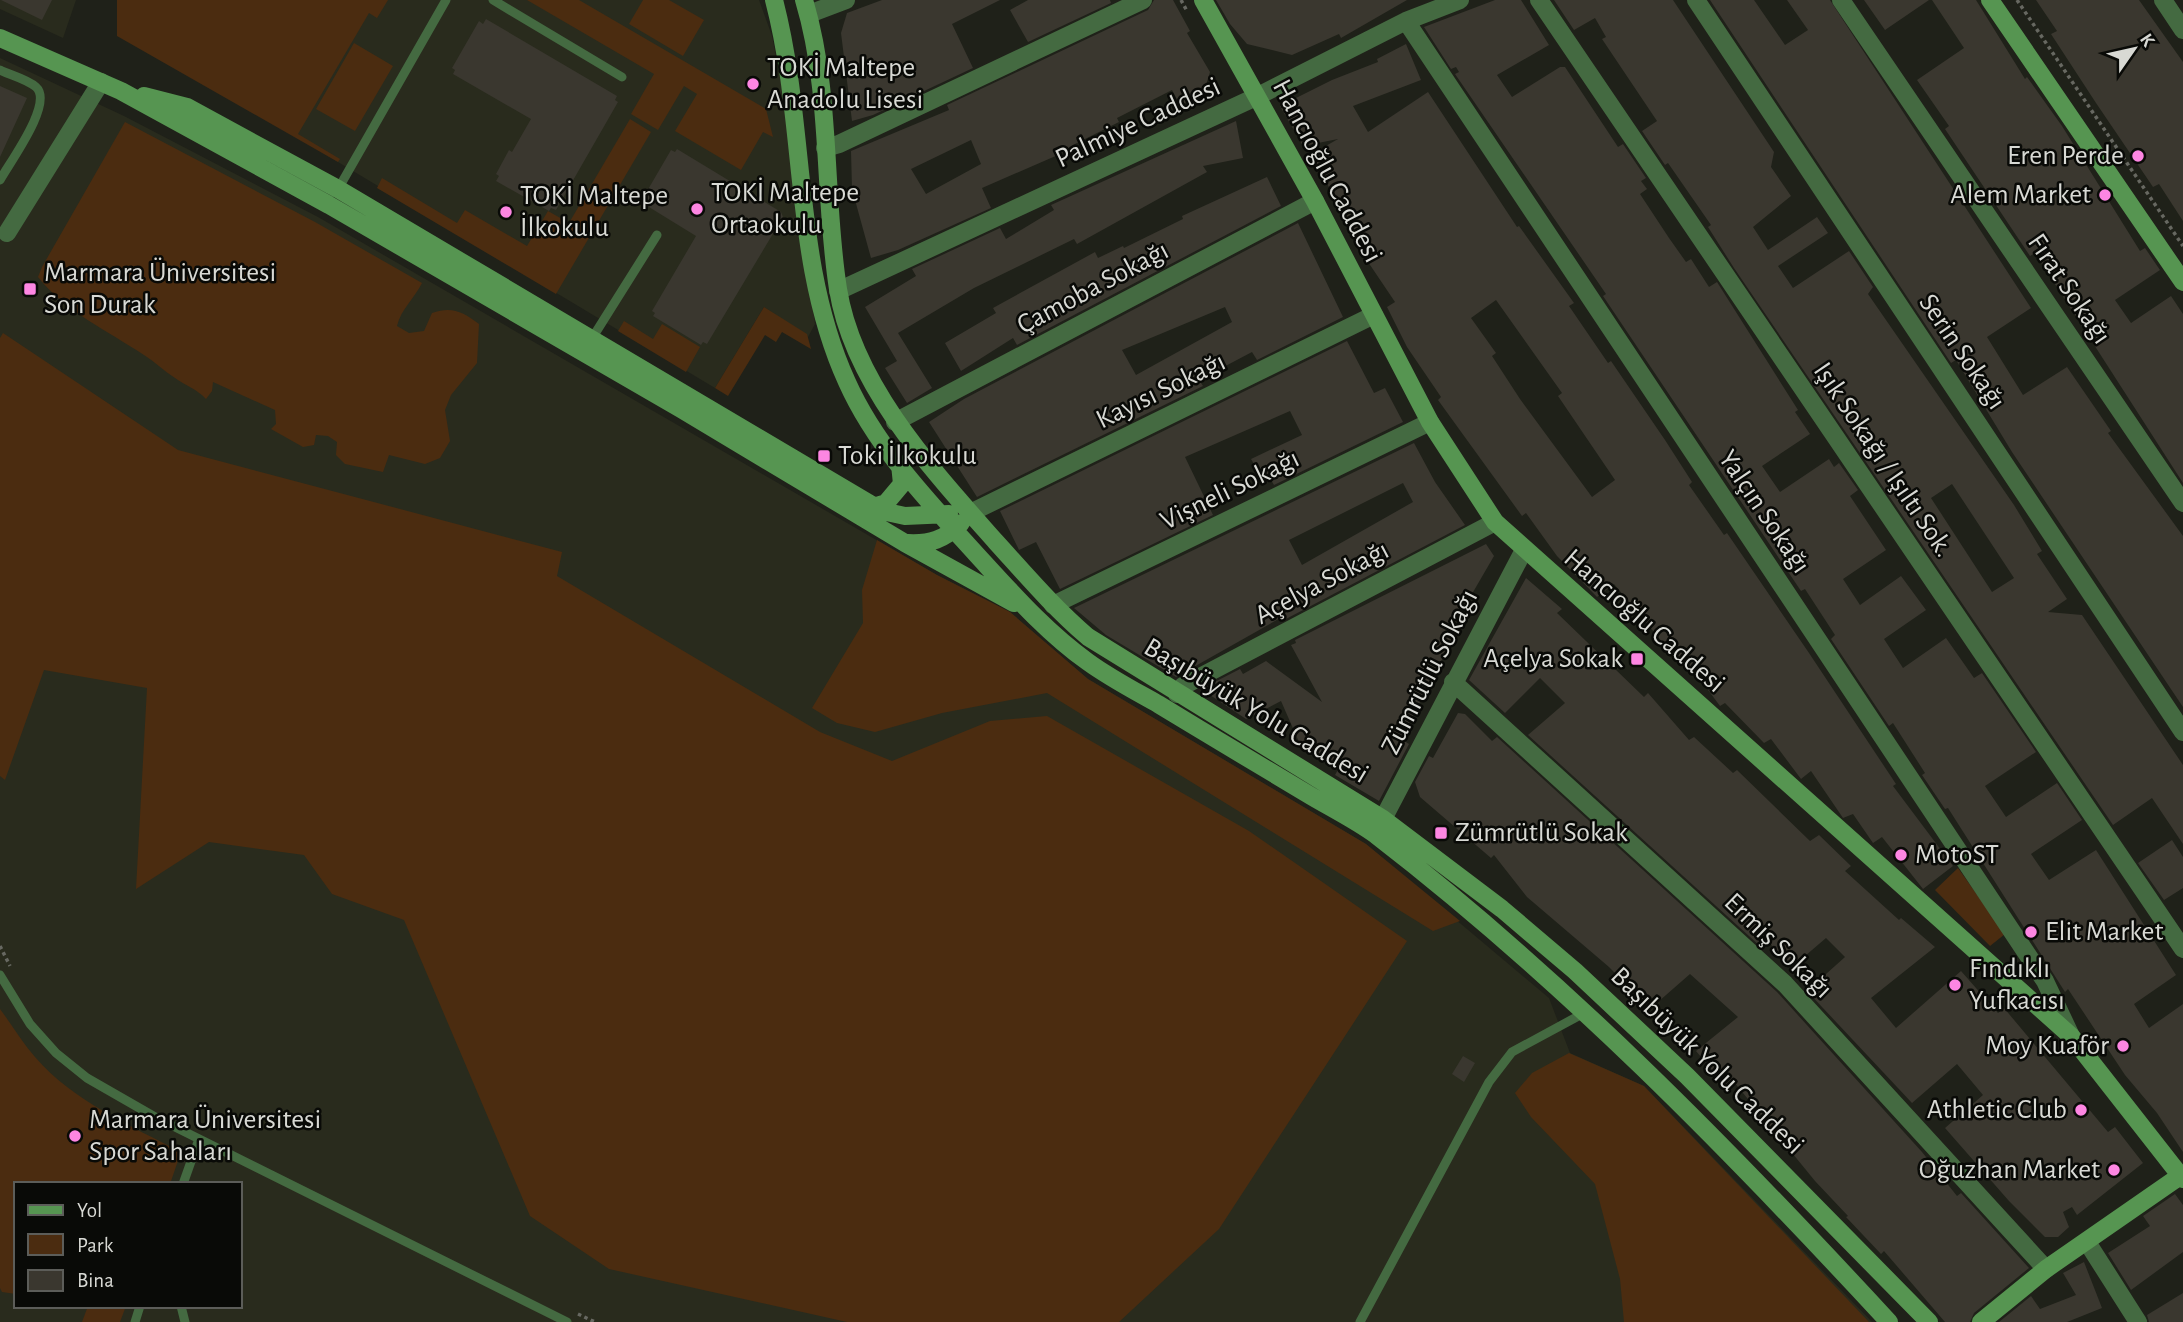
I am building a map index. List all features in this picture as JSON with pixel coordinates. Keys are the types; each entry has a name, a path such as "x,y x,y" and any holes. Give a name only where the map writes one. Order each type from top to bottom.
{"street":[{"name":"Başıbüyük Yolu Caddesi","path":"774,0 788,58 816,295 829,340 848,385 874,432 954,530 1028,611 1090,664 1372,832 1584,1013 1782,1207 1889,1322"},
{"path":"806,7 846,0"},
{"path":"825,148 1012,64 1143,0"},
{"name":"Hancıoğlu Caddesi","path":"1203,0 1315,201 1430,422 1495,522 2071,1036 2182,1176"},
{"name":"Palmiye Caddesi","path":"838,291 1258,96 1406,21 1460,0"},
{"name":"Işık Sokağı / Işıltı Sok.","path":"1539,0 2183,949"},
{"name":"Serin Sokağı","path":"1696,0 2183,732"},
{"name":"Fırat Sokağı","path":"1841,0 2183,503"},
{"path":"1990,0 2183,282"},
{"path":"2162,0 2183,30"},
{"name":"Başıbüyük Yolu Caddesi","path":"806,7 816,49 838,291 864,368 895,422 970,513 1053,606 1113,655 1383,819 1502,909 1575,971 1688,1076 1929,1322"},
{"name":"Yalçın Sokağı","path":"1406,21 2045,981 2071,1036"},
{"path":"0,38 121,91 187,107 333,197 588,346 873,507 905,516 970,513"},
{"path":"4,231 101,82"},
{"name":"Çamoba Sokağı","path":"895,422 1315,201"},
{"name":"Kayısı Sokağı","path":"970,513 1374,315"},
{"path":"588,346 905,543 1028,611"},
{"name":"Vişneli Sokağı","path":"1053,606 1430,422"},
{"path":"873,507 886,503 902,484 900,464"},
{"path":"905,543 929,544 954,530 970,513"},
{"name":"Açelya Sokağı","path":"1177,694 1183,686 1495,522"},
{"name":"Zümrütlü Sokağı","path":"1383,819 1524,550"},
{"name":"Ermiş Sokağı","path":"1453,682 1785,984 2046,1269"},
{"path":"1980,1322 2046,1269 2182,1176"},
{"path":"2087,1242 2138,1322"}],"lane":[{"path":"333,197 446,0"},
{"path":"494,0 622,77"},
{"path":"0,70 35,86 41,95 40,110 0,180"},
{"path":"588,346 657,235"},
{"path":"0,975 30,1024 55,1053 87,1078 199,1139 567,1322"},
{"path":"1360,1322 1489,1082 1512,1052 1584,1013"},
{"path":"184,1182 199,1139"}],"path":[{"path":"1181,0 1188,12"},
{"path":"2017,0 2183,246"},
{"path":"0,946 12,971"},
{"path":"570,1310 595,1322"}],"shaded area":[{"path":"0,0 76,0 63,38 0,9"},
{"path":"372,0 759,0 772,36 790,129 815,324 808,337 764,307 715,388 293,135"},
{"path":"0,58 124,116 318,217 937,575 1010,612 1088,679 1366,844 1549,998 1570,1053 1644,1086 1872,1322 0,1322"}],"green space":[{"path":"117,0 388,0 377,18 369,13 298,134 340,159 338,162 117,36"},
{"path":"527,0 579,0 766,109 773,137 763,132 741,170 675,131 697,94 684,86 658,130 631,114 654,74"},
{"path":"643,0 669,0 704,20 683,56 629,24"},
{"path":"354,43 393,66 355,131 316,109"},
{"path":"630,119 651,132 556,294 377,188 382,178 457,223 465,210 527,246 548,211 569,223"},
{"path":"125,122 315,222 422,283 401,314 397,326 409,333 424,331 432,313 446,310 462,313 479,324 477,363 451,395 445,410 450,441 440,458 425,464 389,455 383,472 345,464 336,455 337,442 328,436 316,435 314,445 303,447 271,429 276,424 275,410 213,382 212,391 206,399 144,355 74,311 49,289 38,277 42,267"},
{"path":"764,307 807,334 811,349 782,332 776,342 765,335 728,396 715,388"},
{"path":"624,321 653,339 662,324 700,347 686,372 618,331"},
{"path":"3,333 178,450 562,552 557,576 820,732 892,761 990,721 1047,716 1249,831 1407,941 1219,1229 1119,1322 847,1322 609,1269 530,1216 404,920 332,894 304,855 209,842 136,889 147,688 44,670 5,780 0,776 0,338"},
{"path":"877,540 937,575 1010,612 1088,679 1366,844 1460,921 1433,931 1047,693 942,713 875,732 837,723 812,708 863,623 862,590"},
{"path":"1958,868 2005,934 1990,946 1935,890"},
{"name":"Marmara Üniversitesi Spor Sahaları","path":"0,1009 35,1057 67,1087 123,1122 181,1152 171,1182 14,1182 14,1294 2,1292"},
{"path":"1569,1053 1644,1086 1869,1322 1624,1322 1620,1279 1595,1184 1531,1117 1515,1093 1532,1073"},
{"path":"87,1308 125,1308 120,1322 82,1322"}],"building":[{"path":"1,0 52,0 42,20"},
{"path":"882,0 1000,0 952,24 973,68 873,115 852,121 841,33 847,13"},
{"path":"1028,0 1110,0 1111,3 1028,42 1010,10"},
{"path":"1154,0 1173,0 1190,31 1187,33 1210,72 1203,95 1180,105 1172,90 1117,118 1119,122 1073,145 1074,148 982,188 991,208 898,250 871,258 852,189 851,151 949,110 947,105 1148,10","holes":["971,140 981,164 926,194 911,169"]},
{"path":"1216,0 1407,0 1341,38 1339,34 1292,55 1247,44 1230,24"},
{"path":"1495,0 1521,0 1549,45 1497,75 1512,97 1560,67 1565,67 1618,147 1623,144 1646,178 1641,181 1647,189 1640,194 1669,238 1686,262 1691,259 1709,287 1717,282 1798,410 1795,412 1810,434 1762,466 1780,492 1829,459 1834,467 1839,463 1858,490 1850,496 1886,550 1843,579 1860,605 1901,576 1926,610 1884,639 1903,668 1946,638 1974,678 1982,673 2036,752 1985,786 2006,817 2057,783 2082,820 2031,854 2049,880 2096,850 2176,975 2134,1004 2149,1028 2183,1004 2183,1152 2157,1113 2125,1075 2068,989 2065,992 1948,808 1945,809 1922,775 1925,773 1893,723 1889,726 1831,639 1835,635 1805,589 1801,591 1603,296 1606,294 1455,74 1459,72 1456,67 1451,69 1424,27"},
{"path":"1554,0 1673,0 1774,152 1771,167 1791,196 1753,227 1768,250 1817,217 1828,233 1778,266 1793,288 1849,251 1873,287 1868,294 2014,505 2042,551 2037,554 2067,599 2048,612 2082,615 2183,765 2183,844 2152,798 2113,825 1734,268 1708,227 1711,225 1642,131 1657,121 1602,39 1606,37 1595,18 1574,30","holes":["1952,484 2014,578 1992,592 1931,498"]},
{"path":"1710,0 1754,0 1785,45 1808,30 1787,0 1830,0 2031,308 1987,337 2023,395 2067,367 2111,431 2108,433 2183,536 2183,707 2012,452 1956,360 1951,363"},
{"path":"1864,0 1929,0 1885,30"},
{"path":"1932,0 1976,0 2025,79 2027,77 2062,126 2140,251 2145,248 2160,270 2115,300 2131,323 2171,296 2183,314 2183,483 2035,253 2030,256 1945,129 1949,126 1917,80 1964,48"},
{"path":"2036,0 2139,0 2183,62 2183,221 2159,184 2153,187 2096,103 2051,34 2057,31"},
{"path":"486,19 617,96 615,100 618,102 556,210 551,208 549,211 496,181 499,176 496,174 509,150 512,152 531,119 453,74 455,70 452,68 479,21 483,24"},
{"path":"1406,44 1421,80 1353,106 1368,132 1428,92 1517,227 1519,226 1574,303 1569,306 1608,363 1611,361 1665,440 1692,482 1689,485 1724,535 1727,533 1809,653 1896,784 1893,786 1953,866 1923,889 1882,837 1873,843 1853,814 1843,818 1811,771 1801,779 1771,739 1764,743 1725,703 1720,706 1688,663 1683,667 1614,584 1597,597 1557,556 1526,513 1522,516 1438,400 1441,397 1407,347 1387,307 1395,302 1364,256 1368,253 1310,155 1338,139 1303,146 1280,106 1332,80 1378,62 1377,59","holes":["1496,300 1562,393 1558,396 1615,480 1592,497 1520,399 1492,356 1496,353 1471,318"]},
{"path":"0,86 27,98 0,157"},
{"path":"1236,121 1243,158 1203,166 1207,172 1077,244 1074,239 974,288 898,333 932,388 907,403 885,368 897,361 865,307 916,276 912,269 1000,228 1006,239 1054,210 1051,205"},
{"path":"677,149 781,212 783,217 707,344 703,342 701,345 653,316 655,313 652,311 696,236 644,204 646,200 643,198 671,150 675,152"},
{"path":"1267,177 1281,206 1017,345 1013,338 961,371 945,343 996,313 993,308 1095,252 1098,258 1123,246 1124,248 1183,219 1182,216"},
{"path":"1298,223 1343,317 1257,360 1252,352 1199,380 1203,386 977,497 929,422 964,399","holes":["1225,307 1232,322 1136,375 1122,350"]},
{"path":"1347,341 1374,393 1385,388 1403,422 1274,485 1271,480 1265,483 1251,459 1302,435 1290,411 1185,457 1213,515 1060,589 1036,542 1019,550 1000,511"},
{"path":"1414,443 1435,482 1465,525 1284,620 1282,617 1176,677 1106,635 1074,608","holes":["1403,483 1413,502 1302,565 1289,540"]},
{"path":"1486,544 1494,556 1447,637 1452,640 1401,739 1409,744 1379,801 1335,775 1340,766 1299,742 1281,701 1246,719 1201,689 1240,669 1243,674 1266,661 1322,702 1291,645 1296,643 1295,640"},
{"path":"1526,578 1562,609 1557,613 1644,697 1648,693 1689,740 1694,737 1733,773 1737,770 1810,841 1819,835 1851,866 1845,871 1899,920 1901,918 1935,947 1871,998 1896,1028 1961,971 1998,1013 2004,1008 2108,1132 2115,1127 2143,1163 2077,1215 2072,1207 2063,1212 2069,1227 2058,1237 2045,1237 2009,1201 1945,1128 1983,1095 1957,1064 1912,1103 1807,991 1845,957 1826,938 1791,968 1767,940 1760,946 1528,735 1565,703 1540,678 1505,713 1469,680"},
{"path":"1458,713 1465,714 1492,741 1497,737 1777,992 1922,1152 1957,1196 1961,1193 2029,1268 1974,1313 1970,1322 1945,1322 1884,1251 1881,1254 1846,1217 1848,1216 1815,1181 1734,1082 1727,1088 1696,1051 1738,1017 1690,974 1650,1009 1609,967 1527,897 1494,855 1491,858 1420,797 1415,782 1429,756 1433,758"},
{"path":"2172,840 2183,857 2183,888 2164,900 2138,863"},
{"path":"1463,1056 1475,1063 1464,1082 1452,1074"},
{"path":"2175,1194 2183,1205 2183,1252 2131,1290 2108,1253 2150,1226 2143,1216"},
{"path":"2084,1262 2102,1308 2067,1322 1999,1322 2031,1296 2040,1309 2076,1295 2063,1273"},
{"path":"2183,1293 2183,1322 2149,1322 2147,1315"}],"place":[{"name":"TOKİ Maltepe Anadolu Lisesi","path":"753,84"},
{"name":"Eren Perde","path":"2138,156"},
{"name":"Alem Market","path":"2105,195"},
{"name":"TOKİ Maltepe Ortaokulu","path":"697,209"},
{"name":"TOKİ Maltepe İlkokulu","path":"506,212"},
{"name":"Marmara Üniversitesi Son Durak","path":"30,289"},
{"name":"Toki İlkokulu","path":"824,456"},
{"name":"Açelya Sokak","path":"1637,659"},
{"name":"Zümrütlü Sokak","path":"1441,833"},
{"name":"MotoST","path":"1901,855"},
{"name":"Elit Market","path":"2031,932"},
{"name":"Fındıklı Yufkacısı","path":"1955,985"},
{"name":"Moy Kuaför","path":"2123,1046"},
{"name":"Athletic Club","path":"2081,1110"},
{"name":"Marmara Üniversitesi Spor Sahaları","path":"75,1136"},
{"name":"Oğuzhan Market","path":"2114,1170"}]}
